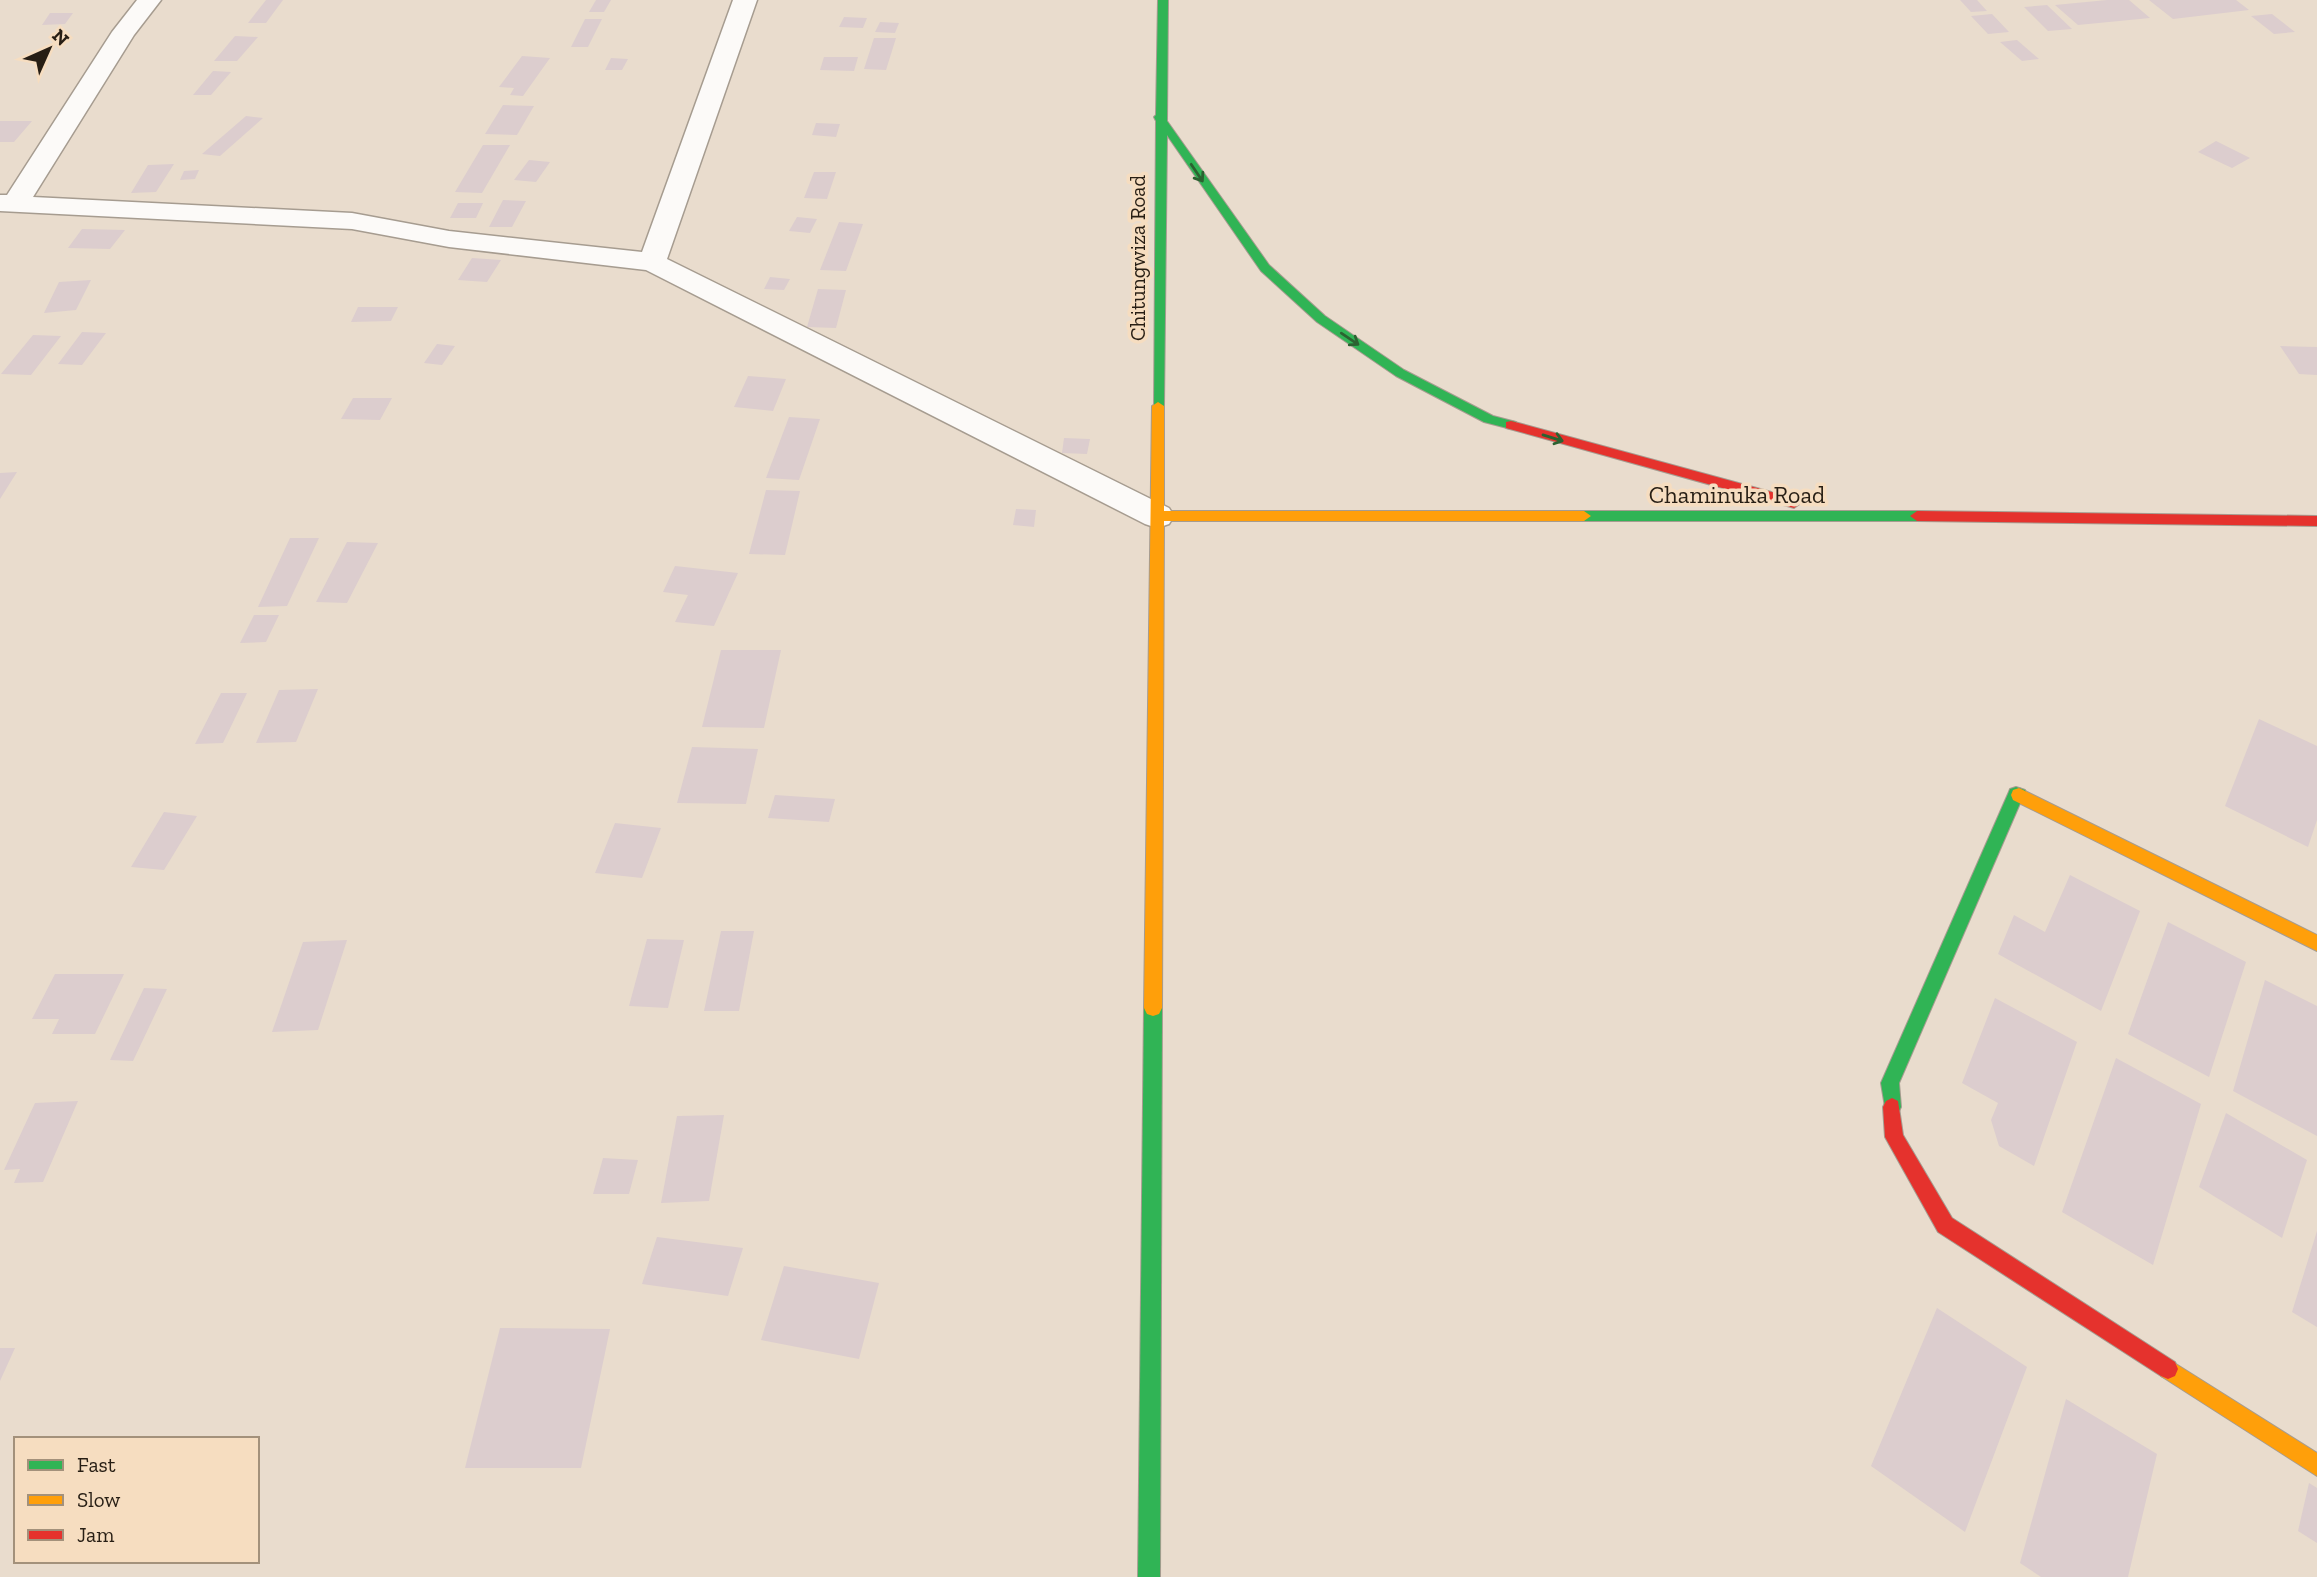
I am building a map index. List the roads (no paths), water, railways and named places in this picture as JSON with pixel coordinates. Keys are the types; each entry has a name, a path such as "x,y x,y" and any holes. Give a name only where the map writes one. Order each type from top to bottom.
{"main road":[{"name":"Chitungwiza Road","path":"1149,1577 1159,117 1163,0"},
{"path":"1159,117 1265,268 1321,319 1400,373 1489,419 1597,451 1846,517"},
{"name":"Chaminuka Road","path":"1157,516 2317,521"},
{"path":"2317,943 2016,794 1890,1083 1894,1138 1945,1225 2317,1465"}],"street":[{"path":"8,203 124,32 149,0"},
{"path":"652,262 745,0"},
{"path":"8,203 352,221 449,239 652,262 1157,516"}]}
